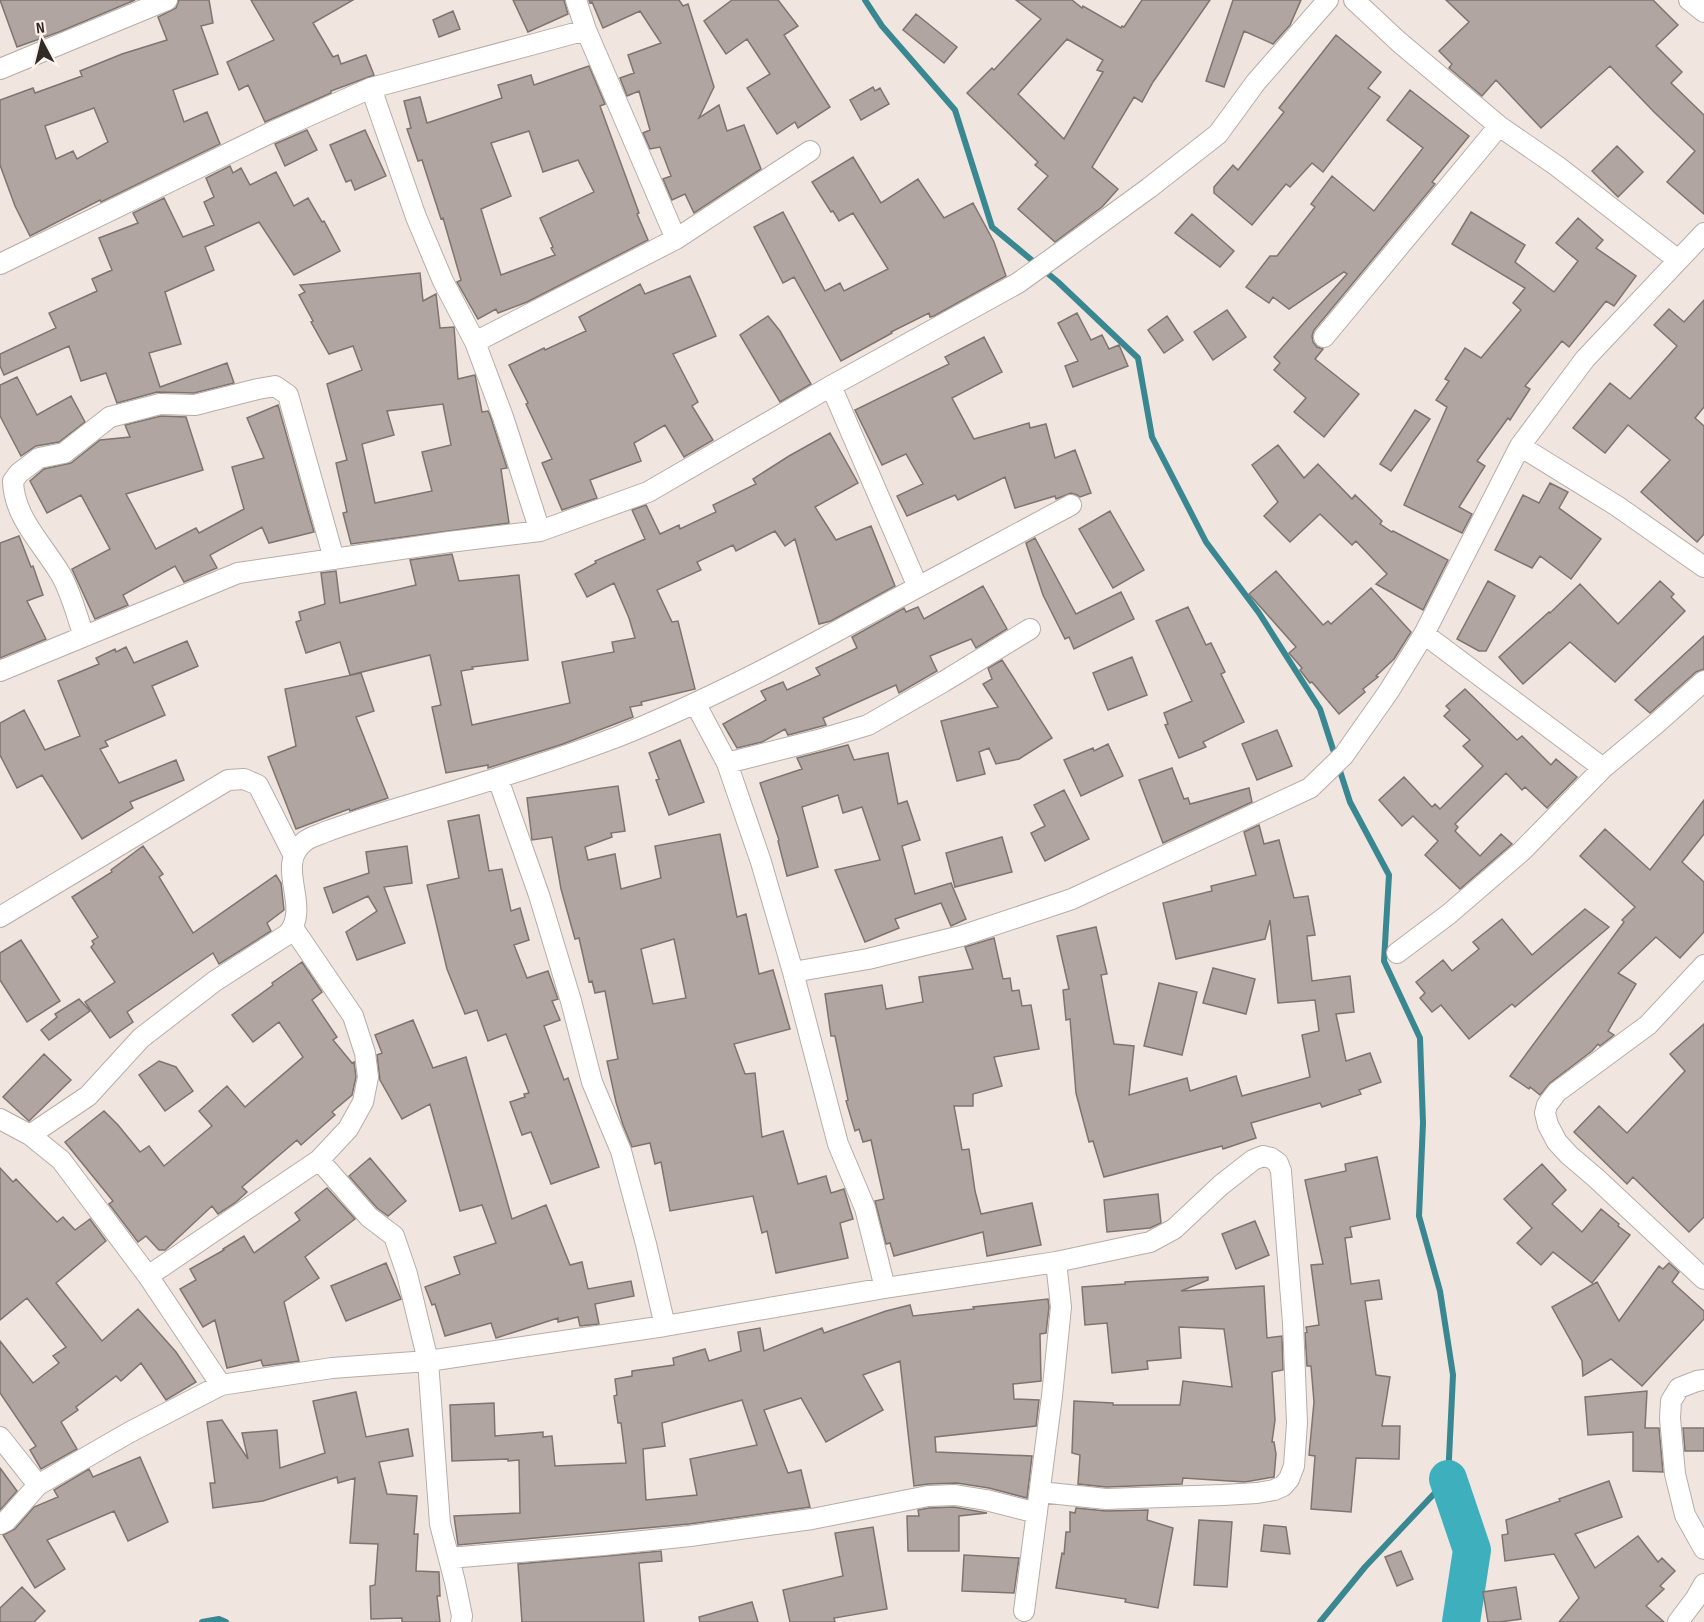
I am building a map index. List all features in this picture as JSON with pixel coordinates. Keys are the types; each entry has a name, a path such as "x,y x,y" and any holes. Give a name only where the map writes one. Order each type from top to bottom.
{"street":[{"path":"0,69 167,0"},
{"path":"576,0 586,30 676,239"},
{"path":"0,671 238,573 540,531 648,492 831,386 1018,283 1061,252 1218,134 1256,82 1328,0"},
{"path":"1354,0 1399,42 1499,126 1557,166 1678,260"},
{"path":"1689,0 1704,12"},
{"path":"0,264 272,132 371,88 586,30"},
{"path":"371,88 416,217 443,281 475,342 503,417 540,531"},
{"path":"1324,337 1499,126"},
{"path":"475,342 676,239 810,151"},
{"path":"793,972 868,959 961,936 1072,899 1310,788 1344,755 1389,691 1424,634 1520,446 1585,358 1704,233"},
{"path":"84,636 62,577 28,527 13,494 13,481 39,458 64,453 110,417 160,404 195,405 258,388 275,386 288,395 334,559"},
{"path":"831,386 918,587"},
{"path":"1520,446 1700,556"},
{"path":"30,1135 88,1096 141,1038 215,981 288,934 296,919 297,897 291,868 293,854 305,841 352,822 498,779 617,736 694,703 798,653 1071,505"},
{"path":"727,763 868,725 1030,629"},
{"path":"1424,634 1603,768"},
{"path":"1397,953 1449,914 1522,851 1603,768 1704,681"},
{"path":"694,703 727,763 761,862 793,972 838,1144 865,1209 885,1288"},
{"path":"0,917 228,780 244,779 258,785 293,854"},
{"path":"498,779 539,895 592,1082 621,1151 665,1326"},
{"path":"148,1276 319,1160 348,1129 363,1102 368,1077 364,1053 353,1016 293,928"},
{"path":"1702,1273 1569,1155 1557,1142 1548,1125 1545,1113 1557,1092 1648,1025 1704,965"},
{"path":"0,1119 30,1135 61,1160 148,1276 221,1385"},
{"path":"0,1524 6,1521 38,1485 130,1432 221,1385 332,1368 428,1361 665,1326 885,1288 1056,1262 1150,1242 1174,1229 1221,1185 1253,1160 1263,1156 1271,1158 1278,1163 1281,1171 1293,1323 1298,1424 1294,1466 1289,1479 1283,1486 1274,1490 1223,1495 1106,1499 1040,1492"},
{"path":"319,1160 369,1217 394,1236 407,1274 428,1361 440,1524 462,1616 461,1622"},
{"path":"1024,1611 1061,1307 1056,1262"},
{"path":"1704,1380 1679,1388 1671,1401 1670,1418 1675,1474 1685,1515 1704,1549"},
{"path":"0,1437 38,1485"},
{"path":"449,1558 690,1536 812,1519 928,1496 955,1495 1037,1513"},
{"path":"1678,1622 1704,1584"}],"building":[{"path":"0,0 135,0 17,47"},
{"path":"179,0 209,0 213,23 201,26 218,74 173,90 184,122 207,112 220,144 101,202 100,200 30,236 15,206 0,165 0,100 33,88 35,93 82,76 80,71 122,54 167,40 158,17 176,8","holes":["94,108 108,142 77,159 73,151 56,159 45,126"]},
{"path":"251,0 353,0 313,23 333,57 338,55 341,64 366,55 374,75 331,91 331,93 265,122 248,85 239,90 227,62 274,40"},
{"path":"513,0 564,0 568,14 528,32"},
{"path":"589,0 679,0 683,6 688,4 714,87 699,118 719,105 727,131 744,125 761,169 694,213 685,194 672,200 663,179 671,176 660,147 650,149 643,133 650,130 639,91 627,96 620,78 634,73 628,55 661,43 640,11 603,28"},
{"path":"732,0 778,0 798,26 784,35 830,107 798,128 795,122 777,134 747,88 770,74 747,39 726,54 704,21"},
{"path":"1016,0 1072,0 1082,8 1083,6 1121,28 1124,27 1142,0 1210,0 1153,82 1142,102 1134,97 1092,167 1118,189 1102,207 1055,242 1018,209 1048,176 1035,165 1038,162 967,93 992,68 994,70 1041,19","holes":["1067,39 1103,60 1097,70 1103,72 1064,139 1018,94"]},
{"path":"1233,0 1301,0 1290,25 1273,44 1244,31 1224,87 1206,81"},
{"path":"1446,0 1653,0 1678,25 1656,46 1682,72 1671,83 1704,115 1704,214 1667,182 1695,151 1610,66 1541,128 1496,80 1482,96 1449,68 1452,64 1439,51 1469,22"},
{"path":"453,11 460,29 439,37 433,20"},
{"path":"916,14 957,47 944,63 903,30"},
{"path":"1336,35 1381,72 1368,88 1380,97 1323,172 1312,163 1290,187 1286,184 1252,225 1214,193 1214,187 1233,165 1238,170 1284,112 1279,108"},
{"path":"589,66 605,104 600,106 648,240 527,302 498,313 496,309 478,319 457,282 461,280 443,218 441,219 422,160 418,161 407,129 411,128 404,101 420,97 427,123 502,98 498,85 531,75 534,85","holes":["529,131 543,172 578,160 594,192 540,218 555,255 501,275 481,209 511,196 491,143"]},
{"path":"873,87 875,91 880,88 889,104 861,120 850,100"},
{"path":"1410,90 1469,136 1432,182 1435,184 1314,330 1313,342 1317,347 1323,349 1315,359 1359,394 1324,437 1294,412 1306,398 1274,370 1280,363 1274,357 1347,274 1344,272 1289,309 1273,297 1269,303 1246,287 1270,256 1277,256 1315,207 1311,204 1332,176 1374,211 1423,148 1387,120"},
{"path":"307,130 317,150 285,166 275,144"},
{"path":"365,130 386,176 355,190 351,180 346,182 330,145"},
{"path":"1617,146 1643,172 1618,197 1592,171"},
{"path":"853,157 881,203 918,179 944,218 973,203 994,242 1006,276 934,316 930,317 929,313 891,332 841,361 794,277 783,283 754,227 783,212 825,291 840,283 844,291 888,269 853,213 839,221 812,182"},
{"path":"230,166 233,173 241,168 250,185 276,172 294,206 308,198 322,222 324,221 340,251 294,275 259,222 205,247 214,270 165,292 181,344 149,353 160,387 227,363 234,383 194,393 157,392 117,403 106,373 81,381 69,346 4,375 0,366 0,354 56,328 49,313 97,291 92,279 112,270 99,238 138,223 133,213 164,198 183,237 214,225 204,202 214,197 206,178"},
{"path":"1471,212 1525,245 1515,262 1554,292 1578,261 1556,243 1578,218 1603,240 1596,248 1636,276 1614,306 1606,301 1569,347 1562,341 1525,386 1530,389 1510,420 1508,418 1477,461 1485,466 1459,507 1472,514 1462,533 1404,505 1447,407 1436,400 1449,381 1445,379 1465,348 1481,358 1521,310 1513,303 1525,288 1452,244"},
{"path":"1192,214 1234,251 1220,267 1175,233"},
{"path":"420,273 423,301 436,294 440,328 454,327 458,379 475,375 482,412 488,411 490,415 507,468 501,469 509,523 351,544 343,513 347,512 336,463 347,460 327,384 362,370 353,346 329,354 299,295 305,292 300,285","holes":["443,404 451,445 422,452 432,491 375,503 362,444 394,435 387,411"]},
{"path":"690,276 716,336 673,354 698,402 692,406 713,440 684,457 665,425 634,443 641,461 590,480 597,498 562,510 542,463 552,459 509,365 586,331 579,317 640,284 645,294"},
{"path":"1704,300 1704,407 1695,418 1704,426 1704,534 1697,542 1641,492 1670,460 1628,425 1605,453 1573,428 1610,383 1630,399 1677,346 1654,325 1669,309 1684,322"},
{"path":"1227,310 1246,337 1213,360 1194,332"},
{"path":"1077,313 1091,340 1102,335 1109,349 1119,345 1128,366 1073,387 1065,366 1078,361 1058,323"},
{"path":"768,316 780,331 811,384 780,402 740,335"},
{"path":"1167,316 1183,340 1164,353 1148,330"},
{"path":"984,337 1002,372 952,398 974,439 1029,423 1030,428 1046,424 1055,458 1075,450 1091,493 1080,497 1071,493 1056,499 1055,496 1015,508 1005,477 958,500 955,495 907,516 897,496 923,484 906,454 882,465 855,410 949,364 945,357"},
{"path":"17,377 37,415 71,396 85,422 59,442 36,446 21,456 0,416 0,385"},
{"path":"278,405 314,532 269,543 262,527 210,555 217,568 184,582 175,566 123,595 128,605 95,619 72,569 110,549 81,495 47,513 30,481 44,469 71,463 100,440 130,437 125,425 161,416 186,417 203,470 126,494 156,549 196,528 199,533 244,509 232,467 264,458 247,418"},
{"path":"1415,410 1430,419 1391,471 1380,464"},
{"path":"830,433 858,483 815,507 836,540 871,526 895,586 831,621 819,624 795,539 785,546 775,531 736,551 733,545 697,562 701,570 657,590 672,622 678,621 695,689 641,702 642,705 630,707 633,717 563,744 488,768 488,765 446,773 432,707 441,705 430,655 350,675 340,642 306,653 296,622 301,620 299,612 325,604 321,573 336,571 340,603 416,585 410,560 452,554 459,581 519,575 528,660 472,667 473,669 461,671 472,725 570,703 562,662 614,652 612,642 635,638 614,583 587,597 575,574 596,563 595,561 645,539 632,510 646,505 660,534 679,525 680,529 716,512 713,505 756,484 753,479"},
{"path":"1278,445 1304,478 1318,464 1352,499 1355,495 1382,521 1380,524 1448,560 1423,610 1376,584 1387,574 1356,541 1352,545 1320,514 1290,542 1264,516 1278,502 1252,465"},
{"path":"1550,483 1568,492 1559,508 1601,539 1571,579 1540,556 1532,568 1495,550 1523,495 1539,503"},
{"path":"1110,511 1144,570 1113,588 1079,529"},
{"path":"19,536 43,595 27,601 46,639 0,658 0,543"},
{"path":"1035,538 1076,614 1121,592 1134,619 1074,649 1069,637 1065,639 1043,595 1026,543"},
{"path":"1276,571 1323,625 1328,621 1331,624 1371,588 1411,632 1394,659 1376,676 1378,677 1363,689 1365,692 1339,714 1312,682 1310,683 1300,670 1302,668 1289,653 1296,647 1249,594"},
{"path":"1488,581 1515,596 1486,651 1479,651 1457,639"},
{"path":"1660,581 1674,594 1671,597 1685,611 1615,682 1570,642 1523,684 1499,657 1580,584 1618,624"},
{"path":"983,586 1007,629 976,648 971,639 930,656 937,671 899,693 896,685 823,718 826,725 788,735 785,729 762,742 737,748 723,724 766,700 761,691 783,682 787,690 820,675 816,668 857,648 852,637 904,608 906,612 918,607 924,619"},
{"path":"1188,607 1206,645 1211,643 1225,672 1221,674 1244,722 1203,742 1206,747 1179,758 1165,725 1168,724 1164,713 1192,701 1156,621"},
{"path":"1704,636 1704,669 1696,672 1650,713 1635,700"},
{"path":"187,641 198,666 152,686 165,715 105,741 108,746 100,749 119,783 176,760 184,780 130,802 133,808 82,839 42,775 17,788 0,755 0,723 24,710 45,750 80,736 58,681 99,664 96,658 115,649 116,652 126,647 134,663"},
{"path":"1132,657 1147,695 1108,710 1093,673"},
{"path":"1002,660 1052,738 1019,759 996,764 989,748 979,752 985,774 957,781 941,721 998,707 983,684 992,679 988,668"},
{"path":"361,673 374,711 356,717 388,798 350,811 349,809 296,829 268,757 296,746 285,689"},
{"path":"1465,689 1517,740 1522,736 1551,765 1556,759 1577,777 1547,808 1525,787 1522,790 1506,773 1455,824 1458,827 1455,831 1480,856 1501,834 1512,844 1460,889 1425,855 1438,841 1413,816 1402,826 1379,800 1404,777 1432,807 1435,804 1440,809 1483,766 1463,746 1470,740 1444,716 1450,710 1446,706"},
{"path":"1277,730 1292,766 1257,780 1242,744"},
{"path":"680,740 704,802 669,815 649,753"},
{"path":"1108,744 1123,776 1081,796 1064,760"},
{"path":"848,745 854,760 888,753 898,804 907,801 920,840 902,846 915,894 951,883 966,919 951,926 941,903 895,919 899,928 865,942 835,870 880,860 862,807 843,813 838,795 802,807 818,867 787,876 779,840 760,783 802,769 797,758"},
{"path":"1172,768 1184,799 1188,798 1190,804 1249,788 1252,802 1163,843 1139,780"},
{"path":"618,786 625,831 611,833 612,837 585,847 588,860 615,854 621,889 661,878 655,846 720,834 737,917 746,914 759,974 773,970 790,1029 734,1044 745,1074 755,1073 762,1137 783,1131 798,1184 826,1176 831,1193 844,1189 853,1219 840,1223 848,1258 776,1273 767,1231 762,1233 753,1196 670,1211 661,1162 655,1164 650,1143 632,1147 623,1125 607,1061 618,1059 605,991 595,993 592,981 589,982 579,938 575,939 561,889 552,837 532,840 527,798","holes":["674,939 686,998 653,1004 641,949"]},
{"path":"1064,790 1089,839 1045,861 1031,833 1045,826 1034,805"},
{"path":"1704,800 1704,834 1682,862 1704,882 1704,932 1680,958 1656,937 1618,973 1636,984 1608,1031 1614,1035 1600,1046 1598,1044 1550,1083 1540,1095 1530,1087 1529,1089 1510,1076 1624,922 1622,920 1635,907 1580,856 1605,829 1650,870"},
{"path":"479,815 489,871 502,869 511,911 520,908 529,940 514,945 527,978 548,971 558,999 552,1001 560,1020 544,1026 564,1080 568,1078 599,1167 551,1184 531,1132 522,1135 510,1102 525,1097 524,1094 529,1093 506,1034 488,1041 477,1010 465,1014 447,969 427,885 459,878 448,821"},
{"path":"1259,825 1264,844 1279,840 1294,898 1308,896 1315,935 1307,936 1312,981 1350,976 1354,1012 1336,1014 1346,1061 1370,1053 1381,1082 1359,1090 1361,1094 1322,1107 1320,1103 1251,1123 1256,1138 1223,1149 1222,1146 1104,1177 1093,1141 1089,1142 1076,1093 1070,1019 1066,1020 1063,990 1069,989 1057,936 1096,927 1107,974 1101,975 1114,1044 1134,1046 1129,1095 1187,1078 1190,1091 1236,1076 1242,1096 1310,1077 1302,1035 1319,1031 1315,1000 1278,1003 1270,920 1265,939 1176,959 1163,903 1212,891 1211,886 1256,875 1244,832"},
{"path":"1002,837 1012,872 955,887 946,853"},
{"path":"143,846 163,874 159,877 193,933 276,875 281,883 284,910 267,923 271,931 219,964 213,953 127,1012 133,1022 110,1038 85,1002 115,982 91,947 94,944 92,941 98,937 72,897 112,872 111,870"},
{"path":"407,846 412,883 384,887 405,943 357,960 346,932 377,911 368,896 333,913 324,888 369,873 366,852"},
{"path":"1585,909 1609,927 1515,1007 1512,1004 1469,1039 1441,1005 1432,1012 1420,998 1425,993 1416,982 1443,960 1452,971 1479,949 1473,942 1502,919 1532,955"},
{"path":"994,938 1003,979 1010,978 1012,991 1019,990 1022,1006 1031,1005 1039,1049 994,1057 1002,1086 973,1094 973,1106 954,1106 962,1150 969,1149 981,1214 1032,1203 1041,1245 987,1256 983,1232 894,1256 890,1243 886,1244 875,1201 884,1199 871,1140 863,1142 859,1129 855,1131 846,1101 848,1100 835,1036 831,1036 825,994 882,985 886,1009 923,1002 919,977 973,969 965,947"},
{"path":"21,940 60,1001 27,1022 0,980 0,953"},
{"path":"302,962 322,992 312,1000 337,1037 333,1040 352,1063 354,1062 356,1077 352,1095 332,1112 335,1115 301,1145 297,1140 242,1187 247,1192 235,1203 218,1214 212,1206 165,1250 159,1250 146,1236 138,1242 109,1204 113,1201 65,1142 104,1111 140,1152 149,1146 164,1166 212,1126 199,1111 227,1086 245,1107 303,1057 279,1022 253,1042 232,1015"},
{"path":"1213,968 1255,979 1246,1014 1203,1003"},
{"path":"1159,983 1197,992 1182,1055 1144,1046"},
{"path":"79,999 90,1011 49,1040 41,1030 57,1017 55,1014"},
{"path":"413,1020 433,1068 466,1057 512,1219 546,1205 570,1265 582,1262 588,1289 631,1281 634,1296 595,1304 599,1324 580,1326 578,1317 558,1322 558,1318 496,1338 491,1323 445,1336 435,1304 432,1305 425,1287 460,1274 454,1257 496,1243 482,1205 460,1211 430,1104 402,1119 380,1080 377,1055 382,1053 375,1035"},
{"path":"1704,1024 1704,1217 1689,1232 1633,1177 1627,1184 1574,1132 1599,1106 1627,1133 1685,1071 1670,1054"},
{"path":"44,1054 71,1080 29,1121 3,1097"},
{"path":"159,1061 176,1067 193,1091 165,1111 139,1075"},
{"path":"1377,1157 1390,1219 1350,1227 1352,1237 1345,1238 1351,1284 1379,1280 1382,1299 1365,1301 1376,1375 1390,1377 1382,1426 1400,1426 1399,1459 1356,1458 1351,1512 1311,1509 1315,1456 1309,1455 1314,1402 1311,1366 1307,1366 1305,1333 1307,1332 1306,1327 1319,1325 1311,1265 1323,1264 1305,1180 1346,1171 1345,1164"},
{"path":"370,1158 406,1201 388,1216 377,1208 349,1176"},
{"path":"1542,1164 1566,1190 1552,1204 1582,1232 1601,1209 1630,1235 1592,1283 1553,1252 1541,1265 1517,1243 1532,1228 1504,1199"},
{"path":"0,1168 13,1182 16,1179 57,1222 63,1217 75,1230 90,1219 106,1241 56,1283 102,1341 138,1309 176,1352 196,1382 166,1400 141,1363 121,1381 116,1376 76,1407 78,1410 61,1422 77,1449 41,1469 30,1450 36,1446 0,1393 0,1341 33,1383 59,1363 53,1356 66,1347 27,1298 0,1320"},
{"path":"327,1188 355,1219 305,1257 319,1278 284,1302 299,1361 263,1366 261,1360 227,1368 215,1320 203,1327 180,1289 196,1280 190,1269 244,1236 254,1253 300,1220 295,1213"},
{"path":"1158,1194 1161,1223 1150,1228 1107,1232 1104,1200"},
{"path":"1255,1221 1269,1255 1236,1269 1222,1234"},
{"path":"386,1263 401,1299 346,1321 331,1286"},
{"path":"1669,1263 1679,1272 1672,1282 1704,1311 1704,1319 1642,1386 1611,1359 1583,1376 1582,1361 1552,1307 1597,1282 1619,1321 1659,1266 1663,1269"},
{"path":"1208,1277 1208,1280 1181,1291 1264,1286 1267,1338 1282,1336 1283,1370 1272,1372 1275,1420 1272,1442 1274,1442 1276,1454 1274,1477 1245,1482 1183,1478 1182,1484 1106,1487 1078,1484 1080,1455 1072,1453 1074,1401 1113,1403 1113,1405 1180,1405 1183,1381 1232,1387 1224,1329 1179,1327 1181,1358 1147,1361 1148,1369 1112,1373 1107,1323 1085,1325 1082,1287"},
{"path":"1048,1299 1046,1333 1040,1334 1041,1381 1013,1384 1014,1399 1039,1400 1036,1426 935,1437 936,1452 1032,1456 1027,1498 989,1488 957,1483 914,1486 900,1361 863,1375 883,1410 826,1442 801,1398 764,1410 788,1473 801,1470 810,1507 689,1524 458,1545 454,1516 520,1513 519,1460 452,1461 450,1405 494,1403 495,1436 543,1432 543,1437 552,1436 555,1466 626,1463 621,1423 618,1423 614,1396 617,1395 615,1379 632,1376 632,1371 674,1365 673,1358 705,1349 709,1361 741,1351 738,1332 760,1328 764,1351 822,1328 824,1333 910,1305 913,1316 974,1309 973,1307","holes":["742,1400 757,1445 690,1459 697,1495 646,1500 643,1449 665,1446 662,1423"]},
{"path":"1647,1391 1645,1428 1659,1428 1663,1472 1633,1471 1633,1432 1588,1435 1585,1397"},
{"path":"356,1392 366,1437 408,1429 413,1456 379,1462 387,1494 417,1496 414,1534 418,1534 416,1571 439,1572 440,1596 437,1596 440,1622 402,1622 402,1618 371,1619 370,1586 375,1585 378,1544 350,1543 355,1478 338,1483 337,1477 263,1501 213,1508 210,1483 215,1483 207,1422 222,1420 248,1459 242,1433 277,1430 280,1468 325,1453 313,1401"},
{"path":"1683,1428 1704,1428 1704,1451 1685,1451"},
{"path":"140,1457 168,1522 128,1541 114,1511 47,1540 65,1569 35,1588 3,1535 15,1529 34,1507 58,1497 54,1490 89,1469 93,1477"},
{"path":"0,1468 17,1491 0,1510"},
{"path":"1609,1481 1622,1517 1575,1534 1595,1568 1638,1536 1658,1562 1662,1558 1675,1571 1660,1586 1664,1589 1646,1606 1664,1622 1559,1622 1579,1598 1554,1554 1505,1561 1502,1535 1508,1534 1506,1520"},
{"path":"954,1507 987,1513 959,1516 959,1551 908,1551 907,1516 919,1516 918,1510"},
{"path":"1076,1508 1106,1511 1148,1510 1147,1520 1173,1528 1158,1608 1125,1602 1126,1599 1056,1588 1062,1553 1064,1554 1066,1532 1070,1532 1070,1512 1075,1513"},
{"path":"1199,1520 1232,1522 1227,1587 1194,1585"},
{"path":"1264,1525 1286,1527 1290,1554 1261,1551"},
{"path":"873,1527 887,1609 834,1618 835,1622 790,1622 783,1590 843,1576 835,1533"},
{"path":"661,1551 662,1561 639,1563 644,1622 522,1622 518,1564"},
{"path":"1401,1551 1413,1579 1397,1586 1385,1557"},
{"path":"964,1555 1019,1558 1014,1593 962,1591"},
{"path":"22,1587 45,1611 34,1622 0,1622 0,1608"},
{"path":"1516,1587 1521,1619 1488,1622 1483,1592"},
{"path":"752,1602 758,1622 700,1622 699,1617"}],"waterway":[{"path":"865,0 882,26 955,110 992,227 1058,282 1138,358 1152,437 1206,542 1259,613 1320,709 1350,802 1389,875 1384,961 1420,1038 1423,1123 1419,1216 1440,1291 1453,1375 1448,1479 1365,1567 1320,1622"},
{"path":"1448,1479 1472,1550 1461,1622"},
{"path":"202,1622 219,1619 226,1622"}]}
